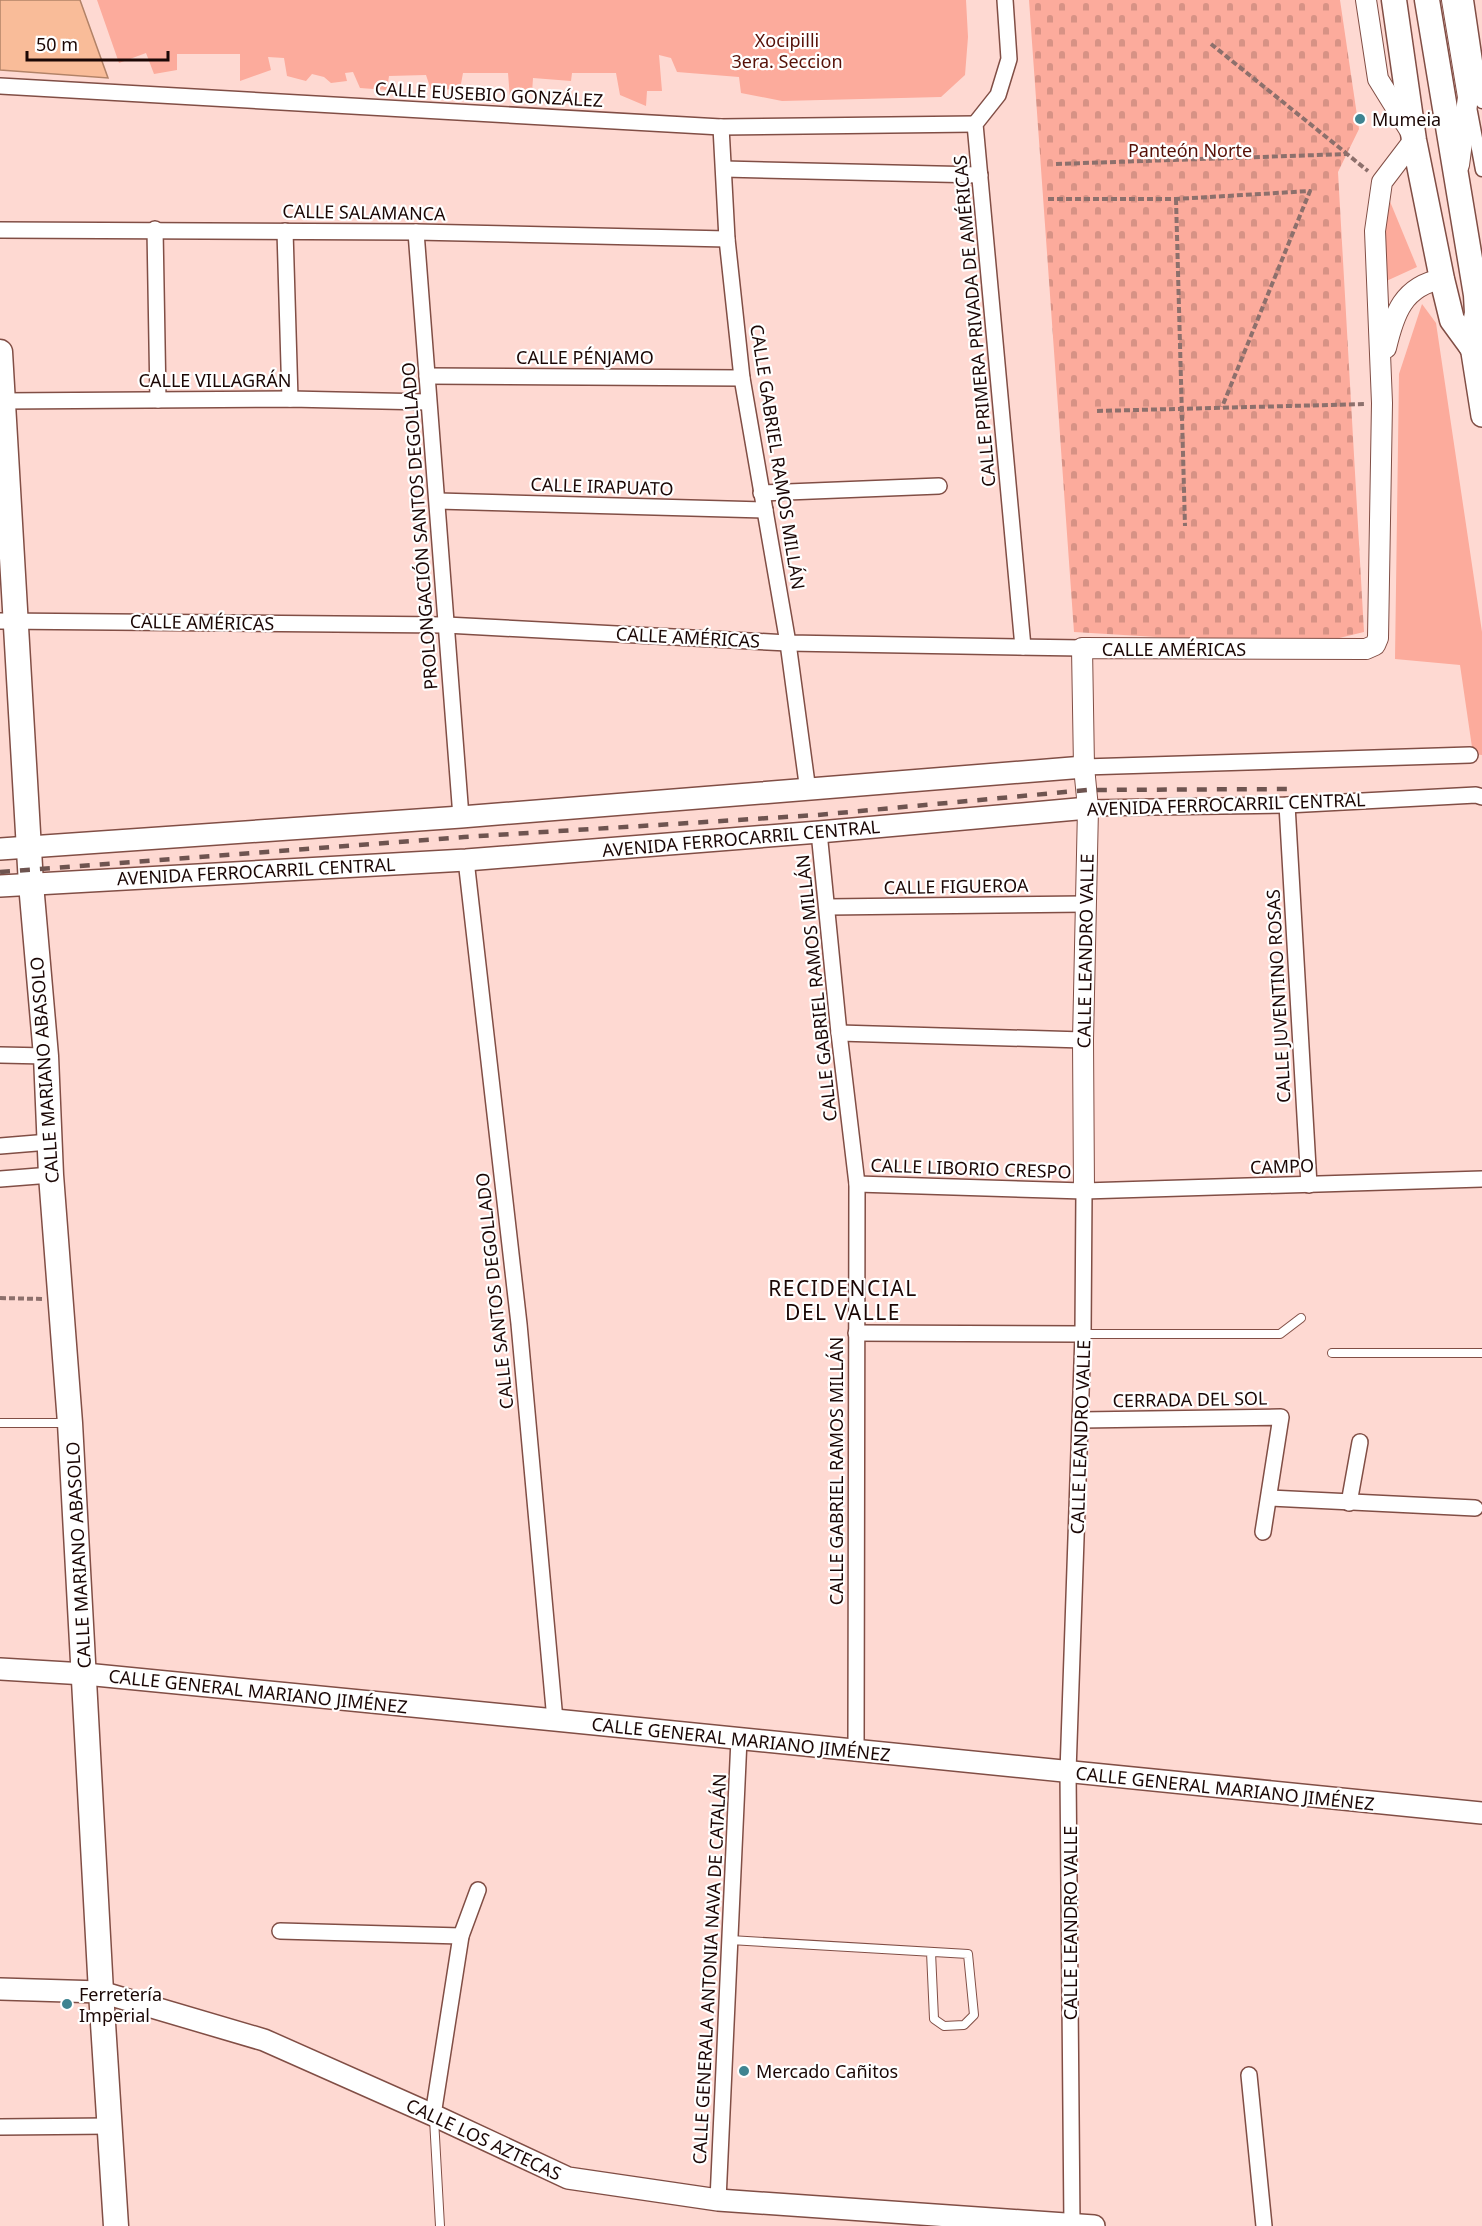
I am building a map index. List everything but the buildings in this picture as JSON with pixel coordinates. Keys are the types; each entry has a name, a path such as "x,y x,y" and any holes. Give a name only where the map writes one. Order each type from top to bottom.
{"main road":[{"path":"1394,0 1413,138 1442,279 1452,320 1471,346"},
{"path":"1427,0 1479,298 1471,346 1482,416"},
{"name":"CALLE MARIANO ABASOLO","path":"0,352 8,621 46,1056 49,1142 70,1423 100,1992 111,2126 116,2226"},
{"path":"0,849 808,791 1084,767"},
{"name":"AVENIDA FERROCARRIL CENTRAL","path":"0,886 466,860 1088,808"},
{"name":"CALLE GENERAL MARIANO JIMÉNEZ","path":"0,1669 85,1674 555,1719 856,1752 1482,1814"},
{"name":"CALLE LOS AZTECAS","path":"0,1989 100,1992 264,2040 568,2178 718,2200 1094,2226"}],"street":[{"path":"975,124 998,95 1009,59 1005,0"},
{"path":"1366,0 1378,79 1413,138 1382,182 1374,231 1382,404"},
{"path":"1452,0 1475,100 1457,180"},
{"path":"1467,0 1476,142 1482,170"},
{"name":"CALLE EUSEBIO GONZÁLEZ","path":"0,86 721,127 975,124"},
{"path":"1476,142 1482,116"},
{"name":"CALLE PRIMERA PRIVADA DE AMÉRICAS","path":"975,124 1023,647"},
{"name":"CALLE GABRIEL RAMOS MILLÁN","path":"721,127 727,239 742,378 788,643 808,791"},
{"path":"724,169 980,175"},
{"name":"CALLE SALAMANCA","path":"0,230 416,232 727,239"},
{"path":"154,230 158,400"},
{"path":"285,231 290,399"},
{"name":"PROLONGACIÓN SANTOS DEGOLLADO","path":"416,232 462,817"},
{"path":"1380,368 1393,318 1407,296 1430,282 1442,279"},
{"name":"CALLE PÉNJAMO","path":"427,376 742,378"},
{"name":"CALLE VILLAGRÁN","path":"3,401 290,399 428,402"},
{"name":"CALLE AMÉRICAS","path":"8,621 446,625 788,643 1082,648 1366,649 1374,645 1378,638 1382,404"},
{"path":"761,493 939,486"},
{"name":"CALLE IRAPUATO","path":"438,501 765,510"},
{"name":"CALLE LEANDRO VALLE","path":"1072,2225 1068,1772 1083,1334 1083,1040 1088,808 1084,767 1082,648"},
{"path":"1084,767 1470,755"},
{"name":"AVENIDA FERROCARRIL CENTRAL","path":"1088,808 1287,805 1476,795 1482,797"},
{"name":"CALLE JUVENTINO ROSAS","path":"1287,805 1309,1185"},
{"name":"CALLE GABRIEL RAMOS MILLÁN","path":"819,832 857,1184 856,1752"},
{"name":"CALLE SANTOS DEGOLLADO","path":"466,860 519,1324 555,1719"},
{"name":"CALLE FIGUEROA","path":"828,907 1085,904"},
{"path":"839,1034 1083,1040"},
{"path":"0,1055 46,1056"},
{"path":"0,1146 49,1142"},
{"path":"0,1179 51,1175"},
{"name":"CAMPO","path":"1084,1191 1482,1179"},
{"name":"CALLE LIBORIO CRESPO","path":"857,1184 1084,1191"},
{"path":"855,1333 1083,1334"},
{"name":"CERRADA DEL SOL","path":"1081,1420 1281,1417 1269,1498"},
{"path":"1349,1503 1360,1442"},
{"path":"1263,1532 1269,1498 1475,1509"},
{"name":"CALLE GENERALA ANTONIA NAVA DE CATALÁN","path":"718,2200 739,1739"},
{"path":"433,2115 461,1936 478,1890"},
{"path":"279,1932 461,1936"},
{"path":"1249,2075 1264,2226"},
{"path":"0,2127 111,2126"}],"lane":[{"path":"1083,1334 1280,1334 1301,1318"},
{"path":"1332,1353 1482,1353"},
{"path":"0,1423 70,1423"},
{"path":"730,1940 968,1954 974,2015 964,2025 944,2026 934,2019 931,1952"},
{"path":"433,2115 440,2226"}],"path":[{"path":"1211,44 1382,182"},
{"path":"1056,164 1347,154"},
{"path":"1048,199 1176,199 1310,191 1222,407"},
{"path":"1176,199 1185,526"},
{"path":"1097,411 1382,404"},
{"path":"0,1298 61,1300"}],"green space":[{"name":"Xocipilli 3era. Seccion","path":"97,0 966,0 968,37 965,75 941,97 782,101 741,93 739,77 677,72 671,58 659,55 662,91 647,91 646,106 620,95 616,73 572,73 571,81 533,78 532,93 510,99 508,73 463,73 460,89 431,90 426,75 389,76 387,90 360,88 353,72 345,73 347,81 331,83 324,77 312,74 306,81 287,76 284,58 268,57 271,70 240,81 240,54 177,54 177,70 154,74 146,53 119,63"},
{"name":"Panteón Norte","path":"1029,0 1340,0 1359,129 1338,172 1364,632 1306,646 1074,632"},
{"path":"1384,187 1417,267 1382,283"},
{"path":"1422,304 1436,323 1482,632 1482,755 1473,754 1460,665 1395,659 1399,374"}],"railway":[{"path":"0,872 464,837 817,815 1087,790 1294,789"}],"place":[{"name":"Mumeia","path":"1360,119"},
{"name":"Ferretería Imperial","path":"67,2004"},
{"name":"Mercado Cañitos","path":"744,2071"}],"district":[{"name":"RECIDENCIAL DEL VALLE","path":"843,1300"}]}
